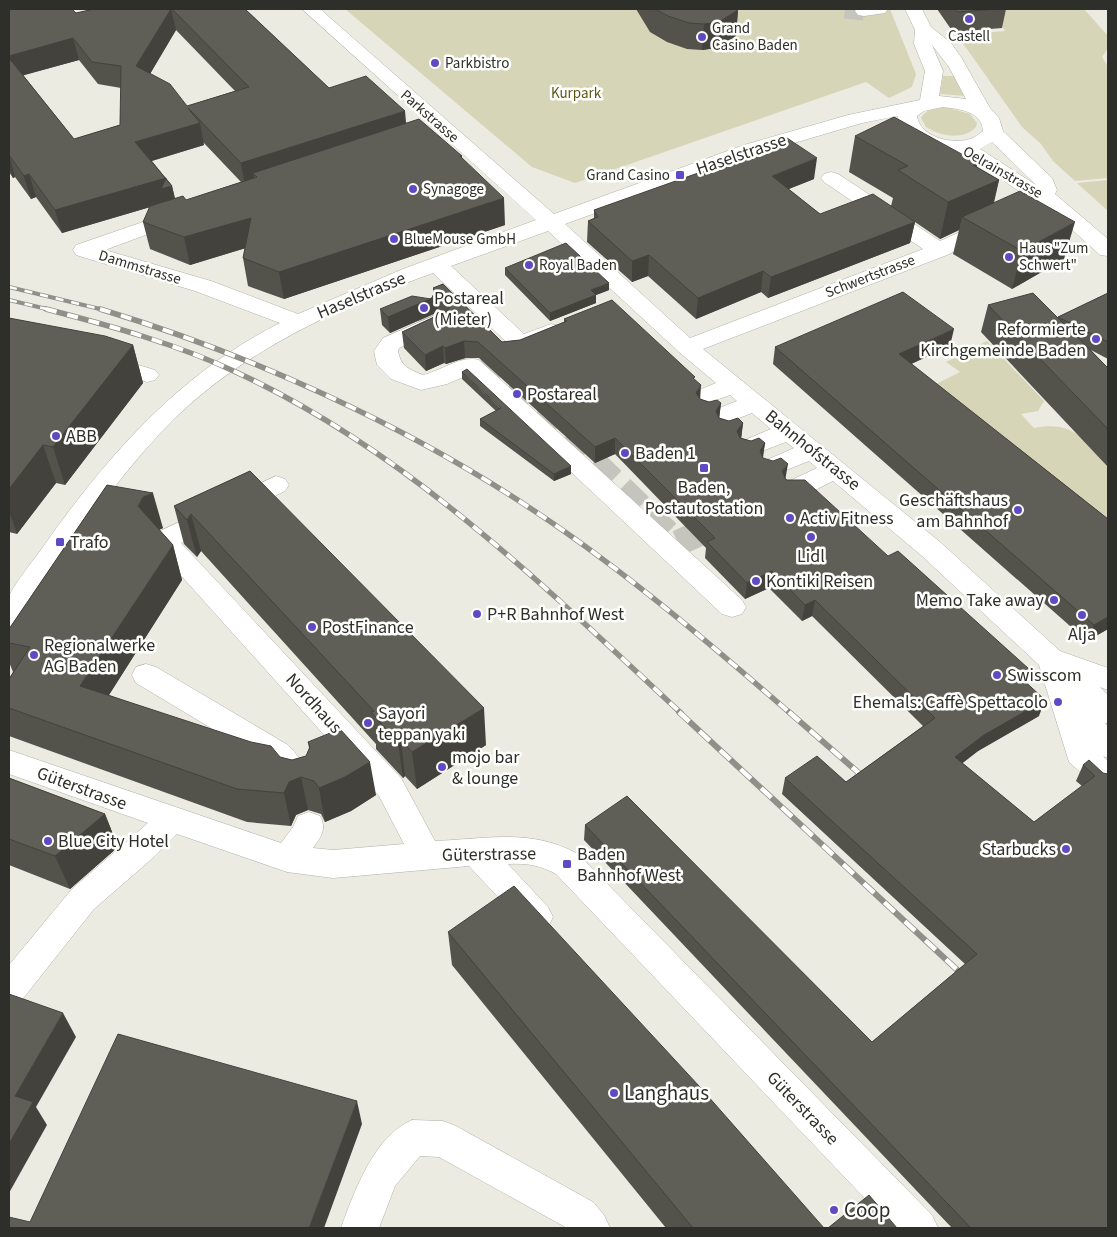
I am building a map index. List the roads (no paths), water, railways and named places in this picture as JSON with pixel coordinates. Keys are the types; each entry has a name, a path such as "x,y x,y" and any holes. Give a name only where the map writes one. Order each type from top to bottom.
{"street":[{"name":"Parkstrasse","path":"310,9 434,132 551,223"},
{"path":"914,9 924,30 923,44 934,71 921,105 908,114 906,121 908,128 916,135"},
{"path":"924,30 940,40 962,72 982,112 990,118 994,126 993,133 979,143 956,146"},
{"name":"Haselstrasse","path":"9,617 115,467 139,439 177,403 215,373 247,350 298,322 392,280 766,144 856,119 921,105 957,102 982,112"},
{"name":"Haselstrasse","path":"820,130 887,131 916,135 934,143 956,146"},
{"name":"Oelrainstrasse","path":"993,133 1045,182 1050,199"},
{"name":"Oelrainstrasse","path":"956,146 982,157 1024,187 1050,199 1108,250"},
{"path":"831,178 939,250"},
{"name":"Schwertstrasse","path":"687,347 939,250 1050,199"},
{"name":"Dammstrasse","path":"193,212 84,250 203,286 298,322"},
{"name":"Bahnhofstrasse","path":"551,223 687,347 931,548 1050,657 1108,679"},
{"path":"436,264 521,343 567,325"},
{"path":"392,280 413,298"},
{"path":"612,307 633,298"},
{"path":"439,321 391,343 386,352 389,365 399,374 421,383 471,365 732,607"},
{"path":"81,354 147,375"},
{"path":"745,443 783,426"},
{"path":"745,443 783,426"},
{"path":"745,443 783,426"},
{"path":"745,443 783,426"},
{"name":"Nordhaus","path":"276,485 163,542 390,787 426,855"},
{"path":"1050,657 1108,691"},
{"path":"1050,657 1108,712"},
{"path":"1050,657 1100,739 1108,746"},
{"path":"1050,657 1080,754 1108,778"},
{"path":"146,675 277,753 300,780"},
{"name":"Güterstrasse","path":"9,762 287,859 334,864 426,855 478,854 523,850 549,854 566,864 919,1228"},
{"path":"9,990 83,899 144,847 171,820"},
{"path":"287,859 308,831 309,824"},
{"path":"478,854 556,937"},
{"path":"360,1228 382,1174 412,1138 443,1140 580,1215 590,1228"}],"tunnel":[{"path":"845,9 864,11"},
{"path":"425,309 493,374 580,449 678,543 729,520"}],"railway":[{"path":"9,287 100,309"},
{"path":"9,300 51,310"},
{"path":"46,309 144,336 215,363 300,405 360,442 417,482 472,525 526,571 681,713"},
{"path":"100,309 213,347 269,370 380,421 486,480 536,512 634,583 790,713"},
{"path":"679,712 967,979"},
{"path":"789,712 868,781"}],"place":[{"name":"Castell","path":"969,19"},
{"name":"Grand Casino Baden","path":"702,37"},
{"name":"Parkbistro","path":"435,63"},
{"name":"Grand Casino","path":"680,175"},
{"name":"Synagoge","path":"413,189"},
{"name":"BlueMouse GmbH","path":"394,239"},
{"name":"Haus \"Zum Schwert\"","path":"1009,257"},
{"name":"Royal Baden","path":"529,265"},
{"name":"Postareal (Mieter)","path":"424,308"},
{"name":"Reformierte Kirchgemeinde Baden","path":"1096,339"},
{"name":"Postareal","path":"517,394"},
{"name":"ABB","path":"56,436"},
{"name":"Baden 1","path":"625,453"},
{"name":"Baden, Postautostation","path":"704,468"},
{"name":"Geschäftshaus am Bahnhof","path":"1018,510"},
{"name":"Activ Fitness","path":"790,518"},
{"name":"Lidl","path":"811,537"},
{"name":"Trafo","path":"60,542"},
{"name":"Kontiki Reisen","path":"756,581"},
{"name":"Memo Take away","path":"1054,600"},
{"name":"P+R Bahnhof West","path":"477,614"},
{"name":"Alja","path":"1082,615"},
{"name":"PostFinance","path":"312,627"},
{"name":"Regionalwerke AG Baden","path":"34,655"},
{"name":"Swisscom","path":"997,675"},
{"name":"Ehemals: Caffè Spettacolo","path":"1058,702"},
{"name":"Sayori teppan yaki","path":"368,723"},
{"name":"mojo bar & lounge","path":"442,767"},
{"name":"Blue City Hotel","path":"48,841"},
{"name":"Starbucks","path":"1066,849"},
{"name":"Baden Bahnhof West","path":"567,864"},
{"name":"Langhaus","path":"614,1093"},
{"name":"Coop","path":"834,1210"}],"park label":[{"name":"Kurpark","path":"576,93"}]}
